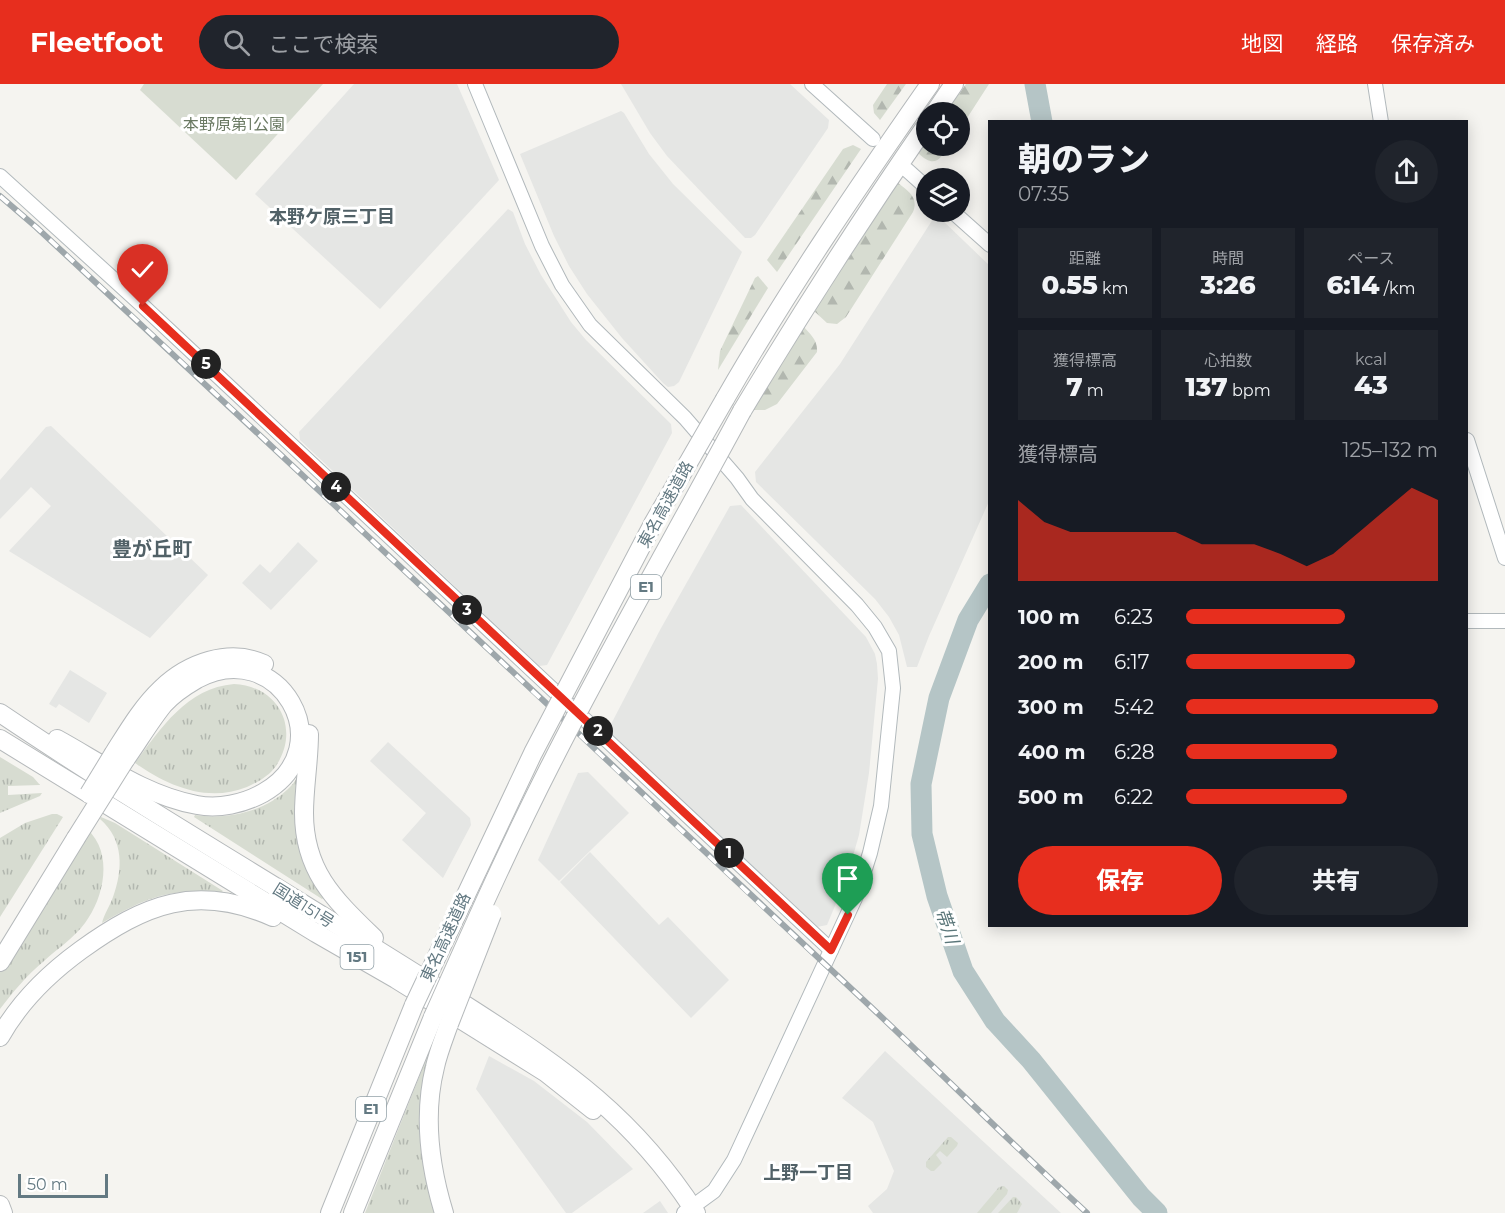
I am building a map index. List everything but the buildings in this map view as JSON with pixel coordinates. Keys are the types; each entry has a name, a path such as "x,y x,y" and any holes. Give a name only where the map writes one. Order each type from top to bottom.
{"highway":[{"name":"東名高速道路","path":"330,1213 414,1005 533,753 654,522 762,334 930,84"},
{"path":"942,102 954,84"},
{"name":"東名高速道路","path":"441,1021 551,764 591,686 742,411 780,347 916,140"},
{"path":"119,757 132,725 159,690 177,676 208,660 229,657 251,660 271,668 294,688 308,719 305,829 308,846 321,880 346,911 397,962"},
{"path":"0,706 126,778 183,802 208,806 243,802 280,781 287,774 296,755 299,732 292,702 270,681 254,672 222,670 193,681 169,699 119,757 71,835 0,962"},
{"name":"国道151号","path":"0,713 74,762 397,962 573,1077 633,1132 669,1174 688,1212"},
{"name":"国道151号","path":"0,739 316,933 396,979 552,1078 622,1137 688,1212"},
{"path":"0,940 71,835"},
{"path":"0,1037 12,1016 36,987 98,938 149,909 200,900 233,903 271,916 303,933 316,933"},
{"path":"441,1021 429,1126 433,1170 444,1213"},
{"name":"E1","path":"353,1213 441,1021"},
{"path":"316,1213 376,1097"},
{"path":"0,1205 3,1213"}],"street":[{"path":"475,84 542,246 562,285 590,325 685,418 737,478 752,499 856,605 875,627 889,651 893,688 877,828 857,894 734,1160 714,1191 688,1212"},
{"path":"812,84 873,139"},
{"path":"1375,84 1381,120"},
{"path":"907,170 916,178"},
{"path":"0,176 152,314 831,950"},
{"path":"964,222 988,243"},
{"path":"1468,444 1505,558"},
{"path":"1468,621 1505,621"}],"shaded area":[{"path":"354,84 457,84 499,180 380,309 255,194"},
{"path":"621,84 790,84 829,120 828,128 755,235 745,238 667,156 650,133"},
{"path":"621,111 649,154 673,184 742,252 679,382 674,386 668,387 663,383 622,338 587,294 554,236 520,154"},
{"path":"508,209 513,212 525,244 541,275 571,322 586,340 671,424 672,433 547,665 539,666 300,440 299,432"},
{"path":"931,222 944,222 988,264 988,503 917,667 907,667 899,635 875,599 756,482 755,472 840,364"},
{"path":"51,426 208,575 150,638 9,551 51,506 31,487 0,519 0,480 46,427"},
{"path":"741,505 866,637 875,654 877,664 878,679 869,773 859,835 847,877 827,925 817,927 611,734 609,728 660,630 730,506"},
{"path":"298,542 318,561 271,610 242,583 260,564 270,573"},
{"path":"70,670 107,693 89,723 59,704 56,708 49,704"},
{"path":"388,742 470,818 471,825 443,878 402,840 426,813 370,761"},
{"path":"588,772 629,813 559,881 538,860 578,773"},
{"path":"590,852 659,925 668,917 729,980 691,1018 560,882"},
{"path":"885,1051 1061,1213 873,1213 868,1206 887,1189 894,1171 873,1122 842,1098"},
{"path":"489,1056 534,1081 587,1122 633,1169 572,1213 566,1213 476,1089"},
{"path":"660,1201 668,1213 643,1213"}],"green space":[{"name":"本野原第1公園","path":"144,84 323,84 236,180 140,90"},
{"path":"887,84 906,84 880,120 874,113 873,105"},
{"path":"966,84 989,84 970,113 970,102 953,102"},
{"path":"853,145 861,149 777,272 767,260 843,149"},
{"path":"922,156 942,156 936,161"},
{"path":"897,182 913,198 915,202 913,212 846,317 837,324 827,323 813,310"},
{"path":"758,276 768,288 718,370 720,351"},
{"path":"802,325 815,341 817,352 777,404 765,410 751,410"},
{"path":"234,684 263,692 281,712 286,737 283,752 276,766 267,776 232,792 203,793 174,785 135,763 165,724 189,702 217,687"},
{"path":"0,757 33,777 40,785 8,786 8,795 42,793 40,796 0,813"},
{"path":"303,766 325,897 322,899 194,817 195,815 232,815 256,809 278,797 290,787"},
{"path":"52,814 63,817 0,917 0,838 25,823"},
{"path":"101,817 115,823 223,891 221,893 172,893 158,896 102,923 112,900 120,866 114,836 100,819"},
{"path":"87,829 101,850 103,863 101,889 92,913 76,934 32,972 0,1009 0,969"},
{"path":"431,1047 437,1213 365,1213"},
{"path":"948,1137 958,1143 957,1146 947,1157 940,1151 936,1155 942,1163 931,1171 926,1167 926,1162"},
{"path":"1004,1186 1008,1190 1007,1194 991,1213 977,1213 999,1187"},
{"path":"1013,1197 1016,1197 1022,1204 1017,1213 998,1213"}],"waterway":[{"name":"帯川","path":"1035,84 1042,120"},
{"name":"帯川","path":"988,587 968,620 939,698 921,784 922,834 937,896 963,971 995,1021 1031,1060 1141,1197 1157,1213"}],"railway":[{"path":"0,196 141,324 872,1008 1087,1213"}],"district":[{"name":"本野ケ原三丁目","path":"332,217"},
{"name":"豊が丘町","path":"152,549"},
{"name":"上野一丁目","path":"808,1173"}],"route":[{"path":"143,306 831,950 848,915"}]}
